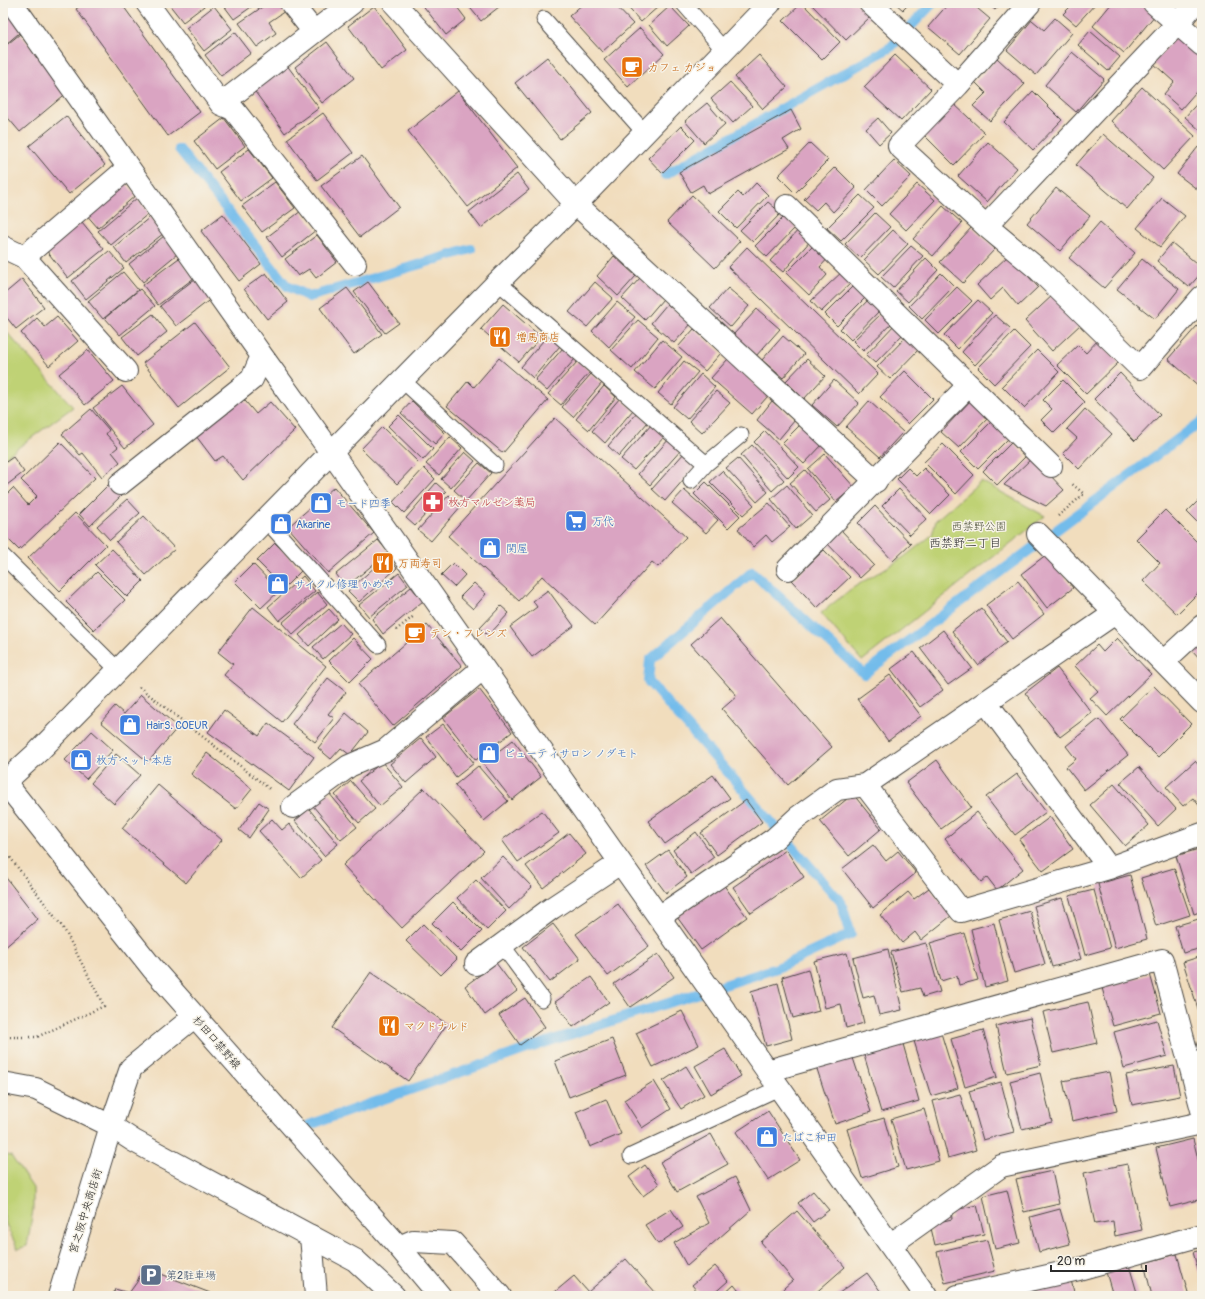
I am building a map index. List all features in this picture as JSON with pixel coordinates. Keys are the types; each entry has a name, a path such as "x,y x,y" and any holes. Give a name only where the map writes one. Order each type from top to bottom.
{"street":[{"path":"12,3 331,452 926,1296"},
{"path":"147,3 221,104 233,109 355,264"},
{"path":"291,3 314,32"},
{"path":"221,104 352,3"},
{"path":"394,3 576,204 876,481"},
{"path":"4,782 39,751 576,204 770,3"},
{"path":"870,3 958,85"},
{"path":"1030,3 958,85 899,146 986,226 1039,270 1140,368 1202,297"},
{"path":"1154,3 1202,45"},
{"path":"986,226 1178,23 1195,3"},
{"path":"24,257 128,168"},
{"path":"787,206 1051,466"},
{"path":"3,247 24,257 126,371"},
{"path":"120,484 252,379 262,356"},
{"path":"788,569 969,385"},
{"path":"1043,539 1202,702"},
{"path":"659,917 774,839 797,818 836,789 865,785 1115,613"},
{"path":"1163,662 1202,626"},
{"path":"293,807 349,766 386,750 483,668"},
{"path":"986,702 1109,868"},
{"name":"杉田口禁野線","path":"4,782 152,969 196,1016 250,1079 400,1247 440,1296"},
{"path":"865,785 961,911 1109,868 1202,834"},
{"path":"476,964 552,908 620,863"},
{"path":"767,1071 1162,960 1202,1110"},
{"name":"宮之阪中央商店街","path":"59,1296 111,1126 131,1068 196,1016"},
{"path":"3,1083 36,1089 111,1126 134,1141 355,1260 394,1296"},
{"path":"890,1245 1001,1166 1202,1122"},
{"path":"958,1296 1079,1268 1202,1235"},
{"path":"311,1236 316,1296"},
{"path":"400,1247 413,1240 453,1243 500,1296"}],"lane":[{"path":"683,3 724,50"},
{"path":"544,19 644,132"},
{"path":"498,282 706,464"},
{"path":"402,380 495,466"},
{"path":"691,481 706,464 741,435"},
{"path":"266,520 378,645"},
{"path":"3,556 118,670"},
{"path":"502,945 542,999"},
{"path":"631,1156 779,1088"}],"path":[{"path":"1043,539 1084,494 1051,466"},
{"path":"378,645 435,600"},
{"path":"118,670 293,807"},
{"path":"3,848 64,929 104,1006 37,1037 3,1037"}],"green space":[{"path":"3,328 73,407 3,459"},
{"name":"西禁野公園","path":"981,481 1045,516 862,661 821,613 851,589 904,557 932,535 936,520"},
{"path":"3,1154 11,1156 33,1188 33,1210 27,1246 18,1249 6,1225 3,1212"}],"building":[{"path":"84,3 121,3 200,112 168,136 76,9"},
{"path":"168,3 208,3 183,22"},
{"path":"222,3 257,3 234,19"},
{"path":"268,3 279,3 285,11 269,22 276,33 257,47 239,23"},
{"path":"421,3 454,3 466,19 446,35"},
{"path":"466,3 504,3 481,21"},
{"path":"584,3 613,3 633,24 602,52 569,16"},
{"path":"624,3 656,3 659,6 641,22"},
{"path":"802,3 840,42 822,60 783,21"},
{"path":"810,3 856,3 870,17 846,40"},
{"path":"895,3 910,3 903,10"},
{"path":"949,3 971,3 990,19 960,54 928,27"},
{"path":"987,3 1001,3 995,10"},
{"path":"1069,3 1096,3 1076,25 1063,14 1072,5"},
{"path":"1112,3 1141,3 1155,15 1124,53 1093,26"},
{"path":"214,6 232,29 204,51 186,28"},
{"path":"374,6 407,50 381,70 348,26"},
{"path":"670,6 689,26 667,46 649,25"},
{"path":"11,10 25,28 5,45 3,43 3,17"},
{"path":"1055,18 1072,33 1036,75 1007,50 1032,20 1044,30"},
{"path":"640,28 664,54 628,87 604,60"},
{"path":"1090,31 1120,57 1108,71 1078,45"},
{"path":"235,32 251,53 221,76 205,55"},
{"path":"20,34 69,91 20,132 3,112 3,46 4,47"},
{"path":"1177,35 1202,57 1202,85 1181,109 1164,94 1174,82 1153,63"},
{"path":"327,42 354,78 322,103 295,67"},
{"path":"1072,52 1104,79 1076,112 1045,85"},
{"path":"759,55 787,87 763,109 735,77"},
{"path":"895,55 931,89 901,121 864,87"},
{"path":"547,57 592,113 560,139 515,83"},
{"path":"997,58 1025,84 990,121 973,106 986,93 975,82"},
{"path":"286,64 319,108 285,133 253,89"},
{"path":"730,82 752,106 733,123 711,99"},
{"path":"1142,87 1195,136 1163,170 1111,121"},
{"path":"458,91 517,168 468,207 408,131"},
{"path":"1033,91 1062,120 1033,150 1004,122"},
{"path":"1202,98 1202,132 1185,117"},
{"path":"707,103 725,124 704,143 685,121"},
{"path":"953,103 985,133 954,165 923,134"},
{"path":"791,110 801,129 783,140 789,149 708,194 703,185 691,192 679,172"},
{"path":"323,113 353,153 317,180 287,139"},
{"path":"66,116 105,165 69,194 29,146"},
{"path":"224,118 245,146 215,169 194,141"},
{"path":"878,118 891,133 879,144 866,129"},
{"path":"681,126 695,140 662,173 648,158"},
{"path":"1103,134 1153,178 1127,209 1076,165"},
{"path":"988,142 1017,168 987,202 958,176"},
{"path":"810,143 828,160 795,193 778,176"},
{"path":"1198,147 1202,150 1202,193 1177,174"},
{"path":"249,149 272,178 241,201 219,172"},
{"path":"362,156 399,207 360,237 321,186"},
{"path":"894,160 911,176 882,206 866,190"},
{"path":"835,167 856,188 833,212 824,202 816,210 804,199"},
{"path":"517,174 529,190 481,228 469,212"},
{"path":"124,181 136,195 98,228 85,213"},
{"path":"275,182 295,208 262,232 242,206"},
{"path":"756,183 768,195 736,228 719,211 738,192 743,197"},
{"path":"917,184 935,200 906,230 889,214"},
{"path":"1056,188 1090,216 1060,251 1027,223"},
{"path":"692,195 740,241 715,268 667,222"},
{"path":"860,195 874,208 841,241 827,228"},
{"path":"137,198 149,213 111,245 98,231"},
{"path":"1162,198 1185,216 1160,247 1137,228"},
{"path":"768,202 781,213 753,242 740,230"},
{"path":"943,206 962,223 933,256 913,239"},
{"path":"301,211 316,230 282,257 267,237"},
{"path":"875,213 890,227 860,258 845,244"},
{"path":"223,214 261,264 239,281 201,231"},
{"path":"785,216 796,227 767,257 755,246"},
{"path":"150,217 164,233 126,263 114,247"},
{"path":"82,222 104,249 68,278 46,250"},
{"path":"1100,222 1135,253 1104,288 1069,258"},
{"path":"972,227 995,249 963,283 940,262"},
{"path":"800,228 812,239 783,272 770,261"},
{"path":"893,230 908,244 879,274 864,260"},
{"path":"317,235 337,262 316,278 309,269 298,276 285,259"},
{"path":"164,236 177,254 143,282 129,264"},
{"path":"817,242 831,255 820,267 827,275 809,295 786,273"},
{"path":"1172,243 1202,268 1202,272 1189,287 1157,261"},
{"path":"911,246 923,256 893,288 881,277"},
{"path":"747,247 878,374 859,394 728,267"},
{"path":"109,251 124,268 86,299 72,281"},
{"path":"1009,255 1038,287 1018,306 1003,288 990,300 977,285"},
{"path":"614,256 636,276 618,296 597,276"},
{"path":"179,258 194,278 158,305 143,285"},
{"path":"926,258 938,270 908,302 896,291"},
{"path":"1142,259 1179,289 1155,319 1117,289"},
{"path":"844,270 854,280 821,312 811,301"},
{"path":"123,272 138,290 103,319 88,301"},
{"path":"266,273 288,302 267,319 244,289"},
{"path":"941,273 954,286 922,319 909,306"},
{"path":"196,278 212,298 176,326 160,306"},
{"path":"640,278 663,299 645,320 622,298"},
{"path":"22,279 44,307 16,329 3,313 3,295"},
{"path":"368,282 399,323 385,333 354,292"},
{"path":"595,282 613,298 587,327 569,312"},
{"path":"857,282 869,294 837,326 825,314"},
{"path":"957,287 972,301 939,334 925,320"},
{"path":"347,288 382,334 354,354 320,308"},
{"path":"728,288 749,306 731,327 710,308"},
{"path":"140,289 155,306 120,335 105,318"},
{"path":"1054,294 1081,324 1052,351 1025,321"},
{"path":"871,297 882,308 851,340 840,329"},
{"path":"978,300 992,313 958,349 944,335"},
{"path":"617,302 635,317 609,347 592,331"},
{"path":"503,304 541,337 519,362 481,329"},
{"path":"667,304 691,324 674,343 651,323"},
{"path":"757,309 780,329 756,356 733,335"},
{"path":"884,311 894,321 863,351 853,341"},
{"path":"153,314 167,332 137,356 122,337"},
{"path":"995,315 1010,328 975,365 962,352"},
{"path":"57,317 78,341 49,366 21,333 37,318 45,327"},
{"path":"638,320 658,337 632,369 611,350"},
{"path":"195,322 230,367 179,408 143,363"},
{"path":"896,323 905,332 875,363 866,355"},
{"path":"1197,326 1202,331 1201,388 1168,359"},
{"path":"694,329 721,353 705,371 678,347"},
{"path":"1014,331 1030,347 994,384 978,368"},
{"path":"548,335 560,346 533,378 521,367"},
{"path":"783,336 804,354 783,378 762,360"},
{"path":"907,336 920,348 890,379 877,367"},
{"path":"662,340 682,357 655,389 635,372"},
{"path":"1098,340 1119,362 1086,394 1057,365 1078,345 1086,353"},
{"path":"563,348 575,359 547,391 535,380"},
{"path":"88,350 114,381 85,405 59,374"},
{"path":"1037,350 1059,372 1024,408 1002,386"},
{"path":"499,358 548,400 503,453 447,406 468,381 474,387"},
{"path":"728,359 768,396 752,414 711,378"},
{"path":"807,359 825,376 804,399 786,381"},
{"path":"578,361 590,372 561,405 548,394"},
{"path":"684,361 698,372 671,404 658,393"},
{"path":"905,371 933,399 908,424 880,397"},
{"path":"1120,373 1160,415 1135,441 1094,399"},
{"path":"591,374 602,383 573,417 562,407"},
{"path":"701,374 715,387 687,419 673,407"},
{"path":"834,380 859,403 837,427 812,405"},
{"path":"1063,380 1085,402 1054,433 1041,420 1052,409 1043,400"},
{"path":"122,386 153,425 125,448 93,408"},
{"path":"604,386 616,397 589,430 576,419"},
{"path":"716,391 730,403 702,433 689,421"},
{"path":"241,396 256,414 270,402 295,430 243,480 223,456 215,461 193,432"},
{"path":"620,398 633,410 605,443 592,431"},
{"path":"972,399 989,417 959,448 941,432"},
{"path":"412,401 445,433 435,444 401,413"},
{"path":"772,401 795,420 779,439 757,420"},
{"path":"869,401 903,432 880,457 846,427"},
{"path":"91,409 109,430 106,434 118,447 112,452 120,462 102,477 83,453 80,455 62,434"},
{"path":"1085,409 1112,434 1079,469 1063,453 1077,438 1067,429"},
{"path":"637,412 648,422 619,456 608,446"},
{"path":"399,415 433,449 423,460 388,426"},
{"path":"555,418 686,537 658,567 652,562 595,625 542,576 519,601 448,536"},
{"path":"992,421 1009,438 978,469 961,452"},
{"path":"802,423 823,444 804,464 782,443"},
{"path":"652,424 665,436 634,470 621,459"},
{"path":"382,427 418,462 397,484 361,449"},
{"path":"765,431 799,467 788,478 754,442"},
{"path":"450,437 462,448 439,475 426,464"},
{"path":"670,438 682,449 650,485 638,474"},
{"path":"60,442 95,478 19,550 3,534 3,498 13,488 28,505 37,496 21,480"},
{"path":"1012,442 1026,456 997,485 983,471"},
{"path":"943,444 974,475 956,494 924,462"},
{"path":"752,445 784,480 772,491 741,455"},
{"path":"465,452 475,461 451,488 441,479"},
{"path":"685,452 698,463 665,501 652,489"},
{"path":"825,454 854,487 836,502 808,469"},
{"path":"13,457 24,472 3,488 3,464"},
{"path":"1033,457 1064,490 1046,506 1004,485"},
{"path":"738,458 768,492 757,502 726,468"},
{"path":"479,463 491,473 466,501 454,490"},
{"path":"424,468 435,479 404,513 393,502"},
{"path":"908,468 916,476 924,468 950,495 931,514 897,479"},
{"path":"805,470 830,500 816,512 790,483"},
{"path":"722,471 754,505 743,515 710,482"},
{"path":"706,482 740,516 728,528 694,494"},
{"path":"110,483 122,495 90,526 79,514"},
{"path":"436,483 446,492 415,526 406,518"},
{"path":"787,485 812,515 796,529 771,499"},
{"path":"334,487 374,533 328,573 288,527"},
{"path":"899,489 927,519 910,535 882,506"},
{"path":"684,490 718,520 706,533 672,503"},
{"path":"449,495 461,506 431,541 418,530"},
{"path":"1202,497 1202,527 1187,512"},
{"path":"127,499 140,513 110,540 97,526"},
{"path":"769,503 790,527 772,542 766,535 753,547 738,529"},
{"path":"875,506 911,544 893,561 858,523"},
{"path":"1165,510 1202,547 1202,589 1177,614 1143,581 1160,563 1136,539"},
{"path":"75,513 106,545 60,591 28,558"},
{"path":"144,516 175,549 146,575 116,542"},
{"path":"841,530 874,565 860,578 827,543"},
{"path":"378,540 388,552 346,587 336,574"},
{"path":"275,543 302,570 284,588 257,561"},
{"path":"112,549 143,581 127,597 95,565"},
{"path":"824,550 850,577 817,608 792,581"},
{"path":"1047,554 1073,588 1047,608 1021,574"},
{"path":"387,556 397,568 359,602 348,591"},
{"path":"453,563 465,575 454,587 441,575"},
{"path":"253,564 279,591 261,608 235,582"},
{"path":"97,572 125,600 94,630 66,602"},
{"path":"399,573 408,585 369,617 359,605"},
{"path":"303,576 315,591 279,621 268,607"},
{"path":"1018,581 1044,614 1012,639 986,605"},
{"path":"474,583 486,594 473,609 460,597"},
{"path":"411,587 423,601 383,634 372,619"},
{"path":"548,590 574,626 532,657 510,627 537,607 533,601"},
{"path":"317,592 327,604 293,635 282,623"},
{"path":"501,606 509,613 488,636 480,628"},
{"path":"253,607 326,666 282,722 224,675 233,664 218,652"},
{"path":"981,608 1007,642 978,665 952,631"},
{"path":"329,609 338,619 309,646 299,635"},
{"path":"720,618 832,747 788,785 722,709 737,696 691,644"},
{"path":"341,623 351,634 323,659 313,647"},
{"path":"427,625 462,666 393,726 358,684"},
{"path":"943,630 972,668 948,685 920,648"},
{"path":"353,638 373,659 350,682 329,661"},
{"path":"1117,638 1151,674 1107,716 1090,698 1098,691 1075,666 1097,645 1103,652"},
{"path":"1202,639 1202,661 1191,649"},
{"path":"914,652 943,690 920,707 891,669"},
{"path":"1057,668 1092,713 1060,737 1025,693"},
{"path":"890,675 921,716 888,741 857,699"},
{"path":"328,678 346,692 328,714 334,718 315,742 292,724"},
{"path":"1154,686 1191,724 1158,757 1120,719"},
{"path":"479,689 512,732 476,760 443,718"},
{"path":"141,695 178,727 148,762 101,722 115,706 124,714"},
{"path":"224,710 259,736 268,723 314,757 289,791 208,732"},
{"path":"346,713 368,732 350,755 341,748 331,759 318,748"},
{"path":"1099,719 1128,755 1084,790 1066,767 1076,759 1066,746"},
{"path":"443,724 474,763 456,777 426,737"},
{"path":"92,731 113,750 86,779 65,760"},
{"path":"421,738 436,757 406,783 390,764"},
{"path":"513,740 541,777 512,800 483,763"},
{"path":"207,753 252,789 236,809 191,774"},
{"path":"116,754 140,775 114,804 91,783"},
{"path":"937,760 971,807 941,829 906,783"},
{"path":"1195,761 1202,769 1202,809 1193,798 1183,806 1166,787"},
{"path":"382,762 403,787 380,806 359,781"},
{"path":"478,766 508,801 484,821 455,785"},
{"path":"1139,767 1176,809 1158,826 1120,783"},
{"path":"1017,774 1046,812 1015,835 986,797"},
{"path":"713,775 730,798 665,844 648,821"},
{"path":"351,781 375,809 359,823 335,795"},
{"path":"1114,784 1149,825 1125,846 1090,805"},
{"path":"158,785 222,840 186,883 122,828"},
{"path":"424,788 484,851 402,928 343,865"},
{"path":"329,793 357,827 341,840 313,806"},
{"path":"853,794 881,829 849,856 820,821"},
{"path":"746,800 762,822 717,855 701,833"},
{"path":"259,802 269,809 249,838 239,830"},
{"path":"309,809 338,844 324,856 295,821"},
{"path":"542,811 559,833 518,862 502,840"},
{"path":"977,812 1023,869 997,890 987,877 981,882 945,839"},
{"path":"1050,817 1073,849 1043,871 1019,840"},
{"path":"272,819 282,830 289,824 321,860 301,878 259,831"},
{"path":"696,832 714,857 691,874 673,850"},
{"path":"569,833 586,854 543,888 526,866"},
{"path":"873,845 886,861 898,851 916,873 873,908 842,869"},
{"path":"1202,848 1202,911 1194,914 1176,856"},
{"path":"668,850 687,877 666,893 646,866"},
{"path":"786,850 804,877 751,913 733,887"},
{"path":"503,857 532,887 509,909 481,878"},
{"path":"1174,868 1190,915 1156,926 1141,878"},
{"path":"3,874 38,919 3,949"},
{"path":"1130,875 1147,939 1115,948 1098,884"},
{"path":"476,880 506,911 487,930 457,898"},
{"path":"723,884 747,917 701,950 677,917"},
{"path":"929,888 951,916 921,940 915,932 902,943 880,915 908,892 914,899"},
{"path":"1094,890 1110,948 1085,955 1069,896"},
{"path":"1062,898 1081,959 1052,967 1034,906"},
{"path":"453,902 482,931 461,952 432,923"},
{"path":"618,904 649,946 608,976 576,934"},
{"path":"1030,911 1045,964 1014,973 999,920"},
{"path":"1202,918 1202,948 1183,953 1175,926"},
{"path":"994,923 1008,981 985,987 971,929"},
{"path":"423,924 457,959 441,975 406,941"},
{"path":"553,924 580,959 550,982 523,947"},
{"path":"964,933 978,980 959,985 957,976 941,981 930,943"},
{"path":"926,943 940,992 923,997 920,988 903,992 891,952"},
{"path":"888,949 902,1010 879,1015 874,995 863,998 853,958"},
{"path":"847,953 864,1023 846,1028 841,1004 825,1008 814,961"},
{"path":"658,954 674,977 630,1007 614,984"},
{"path":"1202,956 1202,1021 1183,962"},
{"path":"496,963 517,991 485,1015 465,986"},
{"path":"808,969 819,1011 793,1018 782,977"},
{"name":"マクドナルド","path":"371,972 447,1024 408,1081 332,1028"},
{"path":"1150,974 1161,1013 1113,1026 1102,988"},
{"path":"591,977 609,1002 573,1027 555,1002"},
{"path":"778,983 792,1039 766,1046 751,991"},
{"path":"525,998 545,1027 520,1045 499,1015"},
{"path":"1088,1002 1097,1043 1053,1053 1043,1012"},
{"path":"682,1011 699,1045 653,1067 636,1033"},
{"path":"1030,1018 1041,1065 1007,1073 996,1026"},
{"path":"1157,1020 1167,1056 1124,1068 1114,1032"},
{"path":"983,1030 997,1077 965,1087 951,1039"},
{"path":"941,1033 958,1088 931,1096 914,1041"},
{"path":"612,1039 626,1075 569,1097 555,1061"},
{"path":"903,1044 919,1101 881,1112 864,1055"},
{"path":"725,1049 741,1076 711,1094 695,1066"},
{"path":"852,1055 871,1112 835,1124 816,1066"},
{"path":"686,1066 704,1095 681,1109 663,1081"},
{"path":"1174,1066 1180,1096 1132,1105 1126,1075"},
{"path":"1109,1072 1117,1111 1072,1121 1063,1081"},
{"path":"1040,1073 1052,1122 1022,1129 1010,1081"},
{"path":"654,1081 671,1109 642,1128 624,1100"},
{"path":"1001,1082 1014,1132 983,1140 969,1091"},
{"path":"960,1094 976,1150 948,1158 933,1101"},
{"path":"606,1099 621,1134 590,1147 576,1112"},
{"path":"924,1109 939,1161 906,1170 891,1119"},
{"path":"768,1111 800,1160 768,1180 736,1132"},
{"path":"884,1118 898,1167 862,1178 847,1129"},
{"path":"711,1134 728,1164 677,1192 660,1162"},
{"path":"1193,1139 1202,1175 1202,1199 1170,1207 1156,1148"},
{"path":"1127,1164 1142,1230 1115,1236 1113,1221 1095,1224 1084,1173"},
{"path":"645,1165 659,1184 643,1196 629,1177"},
{"path":"1052,1171 1059,1204 1024,1212 1016,1179"},
{"path":"735,1177 751,1210 687,1266 674,1243 709,1223 696,1197"},
{"path":"1007,1190 1020,1243 995,1249 983,1196"},
{"path":"813,1191 829,1210 813,1222 798,1203"},
{"path":"977,1205 984,1234 935,1245 930,1224 952,1219 951,1211"},
{"path":"671,1209 683,1227 658,1244 645,1225"},
{"path":"1060,1209 1070,1244 1039,1252 1030,1217"},
{"path":"797,1211 845,1267 812,1296 775,1296 793,1280 761,1242"},
{"path":"987,1240 995,1271 945,1283 937,1252"},
{"path":"1202,1250 1202,1284 1193,1252"},
{"path":"1177,1254 1189,1296 1152,1296 1144,1263"},
{"path":"626,1259 656,1293 653,1296 550,1296 574,1276 588,1292"},
{"path":"1129,1265 1138,1296 1113,1296 1106,1272"},
{"path":"715,1266 728,1281 711,1296 701,1296 692,1285"},
{"name":"第2駐車場","path":"143,1267 218,1296 113,1296 115,1289 129,1293 137,1282"},
{"path":"867,1273 884,1296 835,1296"},
{"path":"1071,1280 1075,1296 1035,1296 1033,1291"},
{"path":"734,1285 743,1296 722,1296"}],"waterway":[{"path":"665,175 891,47 933,3"},
{"path":"179,149 287,286 309,297 471,249"},
{"path":"309,1125 556,1039 777,968 851,934 841,902 648,681 650,660 752,572 864,674 1202,421"}],"place":[{"name":"カフェ カジョ","path":"632,67"},
{"name":"増馬商店","path":"500,337"},
{"name":"枚方マルゼン薬局","path":"433,502"},
{"name":"モード四季","path":"321,503"},
{"name":"万代","path":"576,521"},
{"name":"Akarine","path":"281,524"},
{"name":"関屋","path":"490,548"},
{"name":"万両寿司","path":"383,563"},
{"name":"サイクル修理 かめや","path":"278,584"},
{"name":"テン・フレンズ","path":"415,633"},
{"name":"HairS. COEUR","path":"130,725"},
{"name":"ビューティサロン ノダモト","path":"489,753"},
{"name":"枚方ペット本店","path":"81,760"},
{"name":"マクドナルド","path":"389,1026"},
{"name":"たばこ和田","path":"767,1137"},
{"name":"第2駐車場","path":"151,1275"}],"district":[{"name":"西禁野二丁目","path":"965,543"}]}
